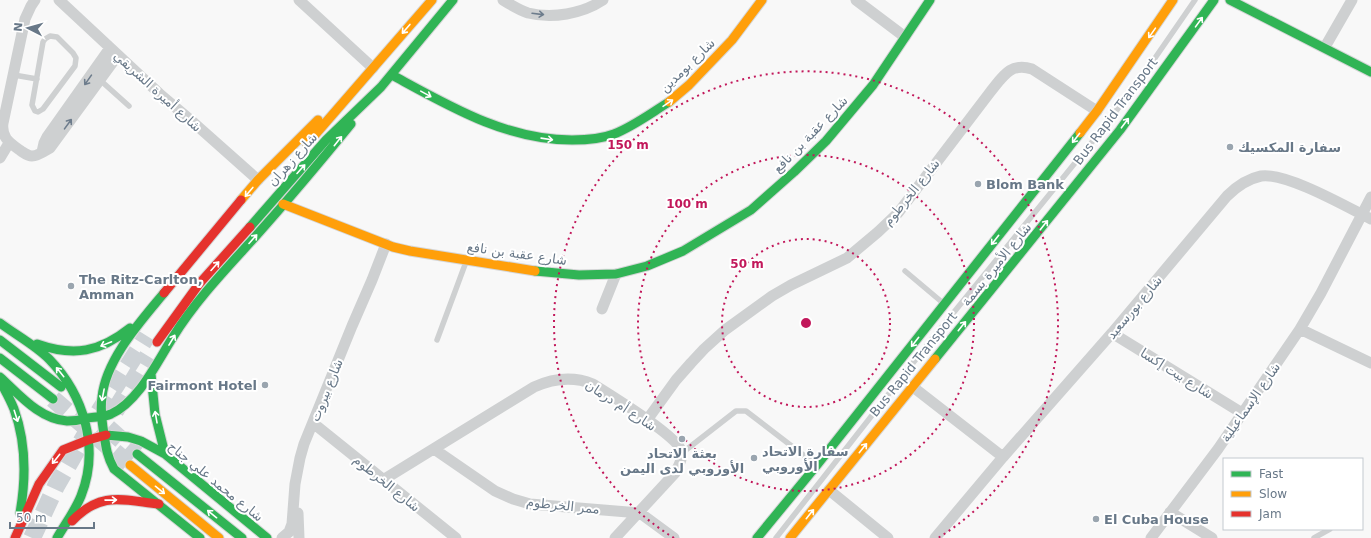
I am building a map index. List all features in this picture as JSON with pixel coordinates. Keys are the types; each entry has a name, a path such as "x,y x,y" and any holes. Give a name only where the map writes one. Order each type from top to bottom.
{"main road":[{"name":"شارع زهران","path":"299,154 432,0"},
{"name":"شارع زهران","path":"157,342 199,284 326,140 392,75 453,0"},
{"name":"شارع بومدين","path":"392,75 461,112 510,131 544,139 588,140 613,134 636,123 671,101 689,85 732,40 762,0"},
{"name":"شارع عقبة بن نافع","path":"283,204 389,246 410,251 539,272 579,275 616,274 647,266 683,251 751,210 794,172 826,141 873,85 930,0"},
{"name":"شارع الأميرة بسمة","path":"757,538 817,465 1097,111 1173,0"},
{"name":"شارع الأميرة بسمة","path":"790,538 1120,130 1214,0"},
{"path":"1230,0 1325,47 1371,72"},
{"path":"200,538 114,469 108,458 101,417 102,396 108,374 123,346 148,312 258,180 321,117 357,86"},
{"path":"0,377 43,413 66,421 101,417 120,409 128,402 151,374 176,333 209,288 332,149 381,87"},
{"path":"12,332 56,351 76,353 98,347 115,340 148,312"},
{"path":"0,322 49,359 66,380 78,400 84,419 88,440 89,468 81,496 58,537"},
{"path":"0,340 61,387"},
{"path":"0,358 53,399"},
{"path":"151,374 155,414 165,454"},
{"path":"0,380 12,405 17,420 24,459 24,481 16,535"},
{"path":"16,535 39,484 63,450 104,435"},
{"name":"شارع محمد علي جناح","path":"104,435 128,437 141,441 165,454 267,538"},
{"path":"137,454 242,538"},
{"path":"130,465 220,538"},
{"path":"58,537 83,509 93,503 107,500 120,500 159,504"}],"street":[{"path":"0,158 4,136 3,123 25,19 35,0"},
{"name":"شارع أميرة الشريقي","path":"59,0 162,96 258,180"},
{"path":"299,0 373,68"},
{"path":"502,0 528,13 548,15 572,13 596,5 603,0"},
{"path":"856,0 905,37"},
{"path":"1325,47 1352,0"},
{"path":"4,136 30,156 36,156 52,146 100,80 114,51"},
{"path":"42,152 47,137 114,51"},
{"name":"شارع الخرطوم","path":"647,420 676,380 704,349 725,330 772,296 796,282 847,258 898,213 1005,74 1020,66 1032,68 1097,111"},
{"name":"شارع بورسعيد","path":"935,538 1003,457 1112,333 1226,196 1236,187 1248,180 1262,176 1280,178 1299,184 1367,217"},
{"name":"شارع الإسماعيلية","path":"1151,538 1218,449 1300,329 1367,217 1371,197"},
{"name":"شارع بيروت","path":"282,538 288,532 292,524 295,484 302,460 372,280 389,246"},
{"path":"602,309 616,274"},
{"path":"1300,329 1371,363"},
{"name":"شارع بيت إكسا","path":"1112,333 1242,413"},
{"name":"شارع بيروت","path":"299,538 299,491 302,460 318,427 341,360"},
{"name":"شارع أم درمان","path":"383,480 534,387 548,381 560,379 584,380 593,384 647,420 672,439 679,446 682,454"},
{"path":"912,387 1003,457"},
{"name":"شارع الخرطوم","path":"318,427 456,538"},
{"name":"ممر الخرطوم","path":"434,449 495,491 530,504 640,513"},
{"path":"615,538 640,513 675,473 682,454"},
{"path":"829,490 888,538"},
{"path":"1170,512 1212,538"},
{"path":"640,513 674,538"}],"lane":[{"name":"Bus Rapid Transport","path":"776,538 916,360 1105,126 1151,64 1195,0"},
{"path":"50,36 57,37 73,53 76,58 76,62 43,109 38,112 35,111 32,105 37,79 43,42 50,36"},
{"path":"14,75 37,79"},
{"path":"100,80 129,106"},
{"path":"438,340 467,260"},
{"path":"905,271 945,304"},
{"path":"682,454 736,411 746,411 817,465"},
{"path":"1314,538 1328,530"}],"tunnel":[{"path":"99,412 147,336"},
{"path":"115,411 148,356"},
{"path":"53,399 130,465"},
{"path":"108,428 137,454"},
{"path":"32,538 56,486 86,434"}],"traffic: fast":[{"path":"250,227 326,140 381,87 453,0"},
{"path":"535,271 579,275 616,274 647,266 683,251 751,210 826,141 873,85 930,0"},
{"path":"935,359 1120,130 1214,0"},
{"path":"1230,0 1371,72"},
{"path":"392,75 457,109 501,128 548,138 583,140 609,136 621,131 669,102"},
{"path":"0,377 30,405 47,416 57,419 67,421 80,420 111,414 121,408 139,391 191,310 292,195 351,124"},
{"path":"757,538 817,465 1080,133"},
{"path":"164,293 135,328 117,355 110,369 101,402 103,425 107,452 114,469 200,538"},
{"path":"0,323 44,354 61,373 80,406 85,423 89,459 87,478 79,502 57,538"},
{"path":"37,344 63,350 86,350 108,342 130,328"},
{"path":"0,340 61,387"},
{"path":"0,358 53,399"},
{"path":"151,374 155,414 165,454"},
{"path":"0,381 14,409 23,447 24,474 20,513"},
{"path":"106,435 128,437 141,441 165,454 267,538"},
{"path":"137,454 242,538"}],"traffic: slow":[{"path":"307,144 432,0"},
{"path":"669,102 689,85 732,40 762,0"},
{"path":"1080,133 1097,111 1173,0"},
{"path":"241,200 258,180 318,120"},
{"path":"283,204 393,247 535,271"},
{"path":"790,538 935,359"},
{"path":"130,465 219,538"}],"traffic: jam":[{"path":"164,293 241,200"},
{"path":"157,342 199,284 250,227"},
{"path":"15,538 39,484 63,450 88,440 106,435"},
{"path":"72,521 83,511 103,501 123,500 159,504"}],"place":[{"name":"سفارة المكسيك","path":"1230,147"},
{"name":"Blom Bank","path":"978,184"},
{"name":"The Ritz-Carlton, Amman","path":"71,286"},
{"name":"Fairmont Hotel","path":"265,385"},
{"name":"بعثة الاتحاد الأوروبي لدى اليمن","path":"682,439"},
{"name":"سفارة الاتحاد الأوروبي","path":"754,458"},
{"name":"El Cuba House","path":"1096,519"}]}
